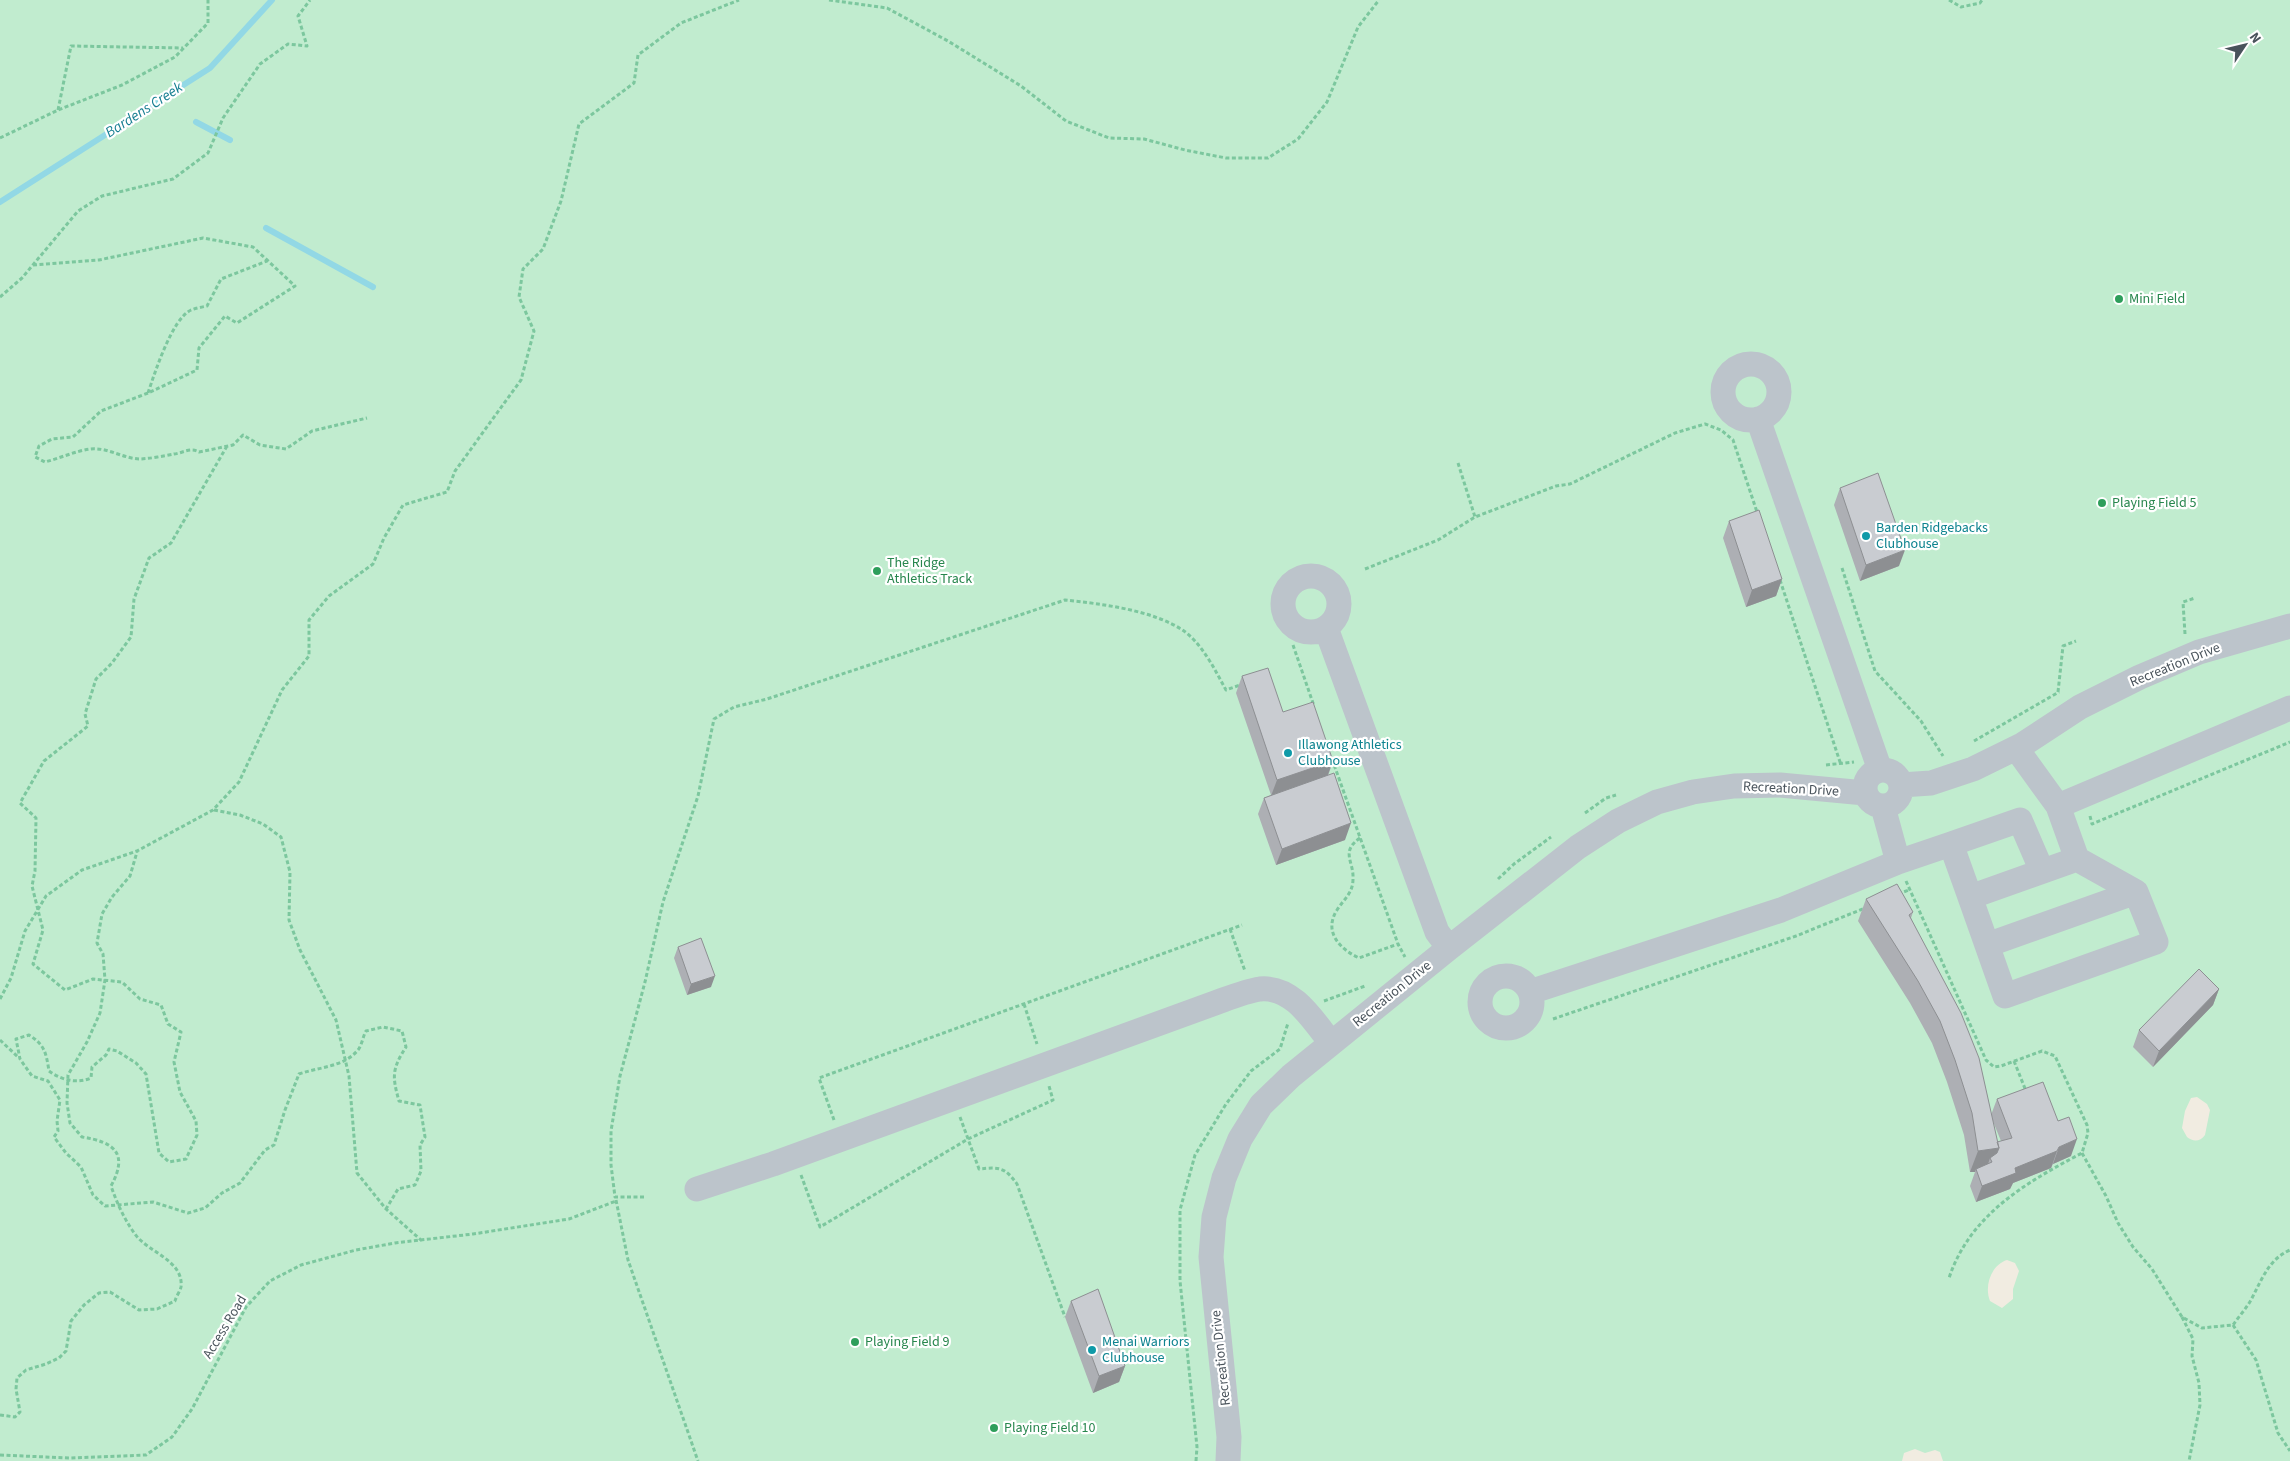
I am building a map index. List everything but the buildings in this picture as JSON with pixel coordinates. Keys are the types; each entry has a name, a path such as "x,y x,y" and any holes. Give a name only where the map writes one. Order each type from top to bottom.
{"street":[{"path":"1758,419 1880,770"},
{"name":"Recreation Drive","path":"1901,785 1931,783 1965,772 2016,748 2080,708 2140,677 2199,652 2290,626"},
{"path":"1326,628 1443,940"},
{"path":"2058,806 2290,708"},
{"path":"1951,844 2006,996 2156,942 2136,892 2077,859 2058,806 2016,748"},
{"path":"1874,800 1891,805 1897,800 1901,793 1901,785 1894,773 1880,770 1872,772 1867,778 1874,800 1898,862"},
{"name":"Recreation Drive","path":"1228,1461 1229,1437 1211,1257 1214,1217 1224,1178 1240,1139 1261,1105 1443,940 1618,821 1657,802 1693,792 1734,786 1780,785 1874,800"},
{"path":"1530,992 1781,910 1898,862 2020,820 2042,872"},
{"path":"1970,897 2077,859"},
{"path":"1987,945 2136,892"},
{"path":"697,1188 794,1156 1259,989 1279,990 1303,1009 1330,1044"}],"path":[{"path":"0,138 58,110 122,85 175,57 208,24 208,0"},
{"path":"0,297 22,278 78,211 102,196 173,179 208,153 224,118 260,64 288,44 307,46 298,16 310,0"},
{"path":"0,999 11,978 26,931 46,896 82,870 137,852 214,810 239,782 282,690 309,656 309,620 329,596 373,564 384,538 403,505 447,492 455,471 521,380 534,331 519,297 523,269 543,249 560,201 579,124 634,83 638,55 681,23 739,0"},
{"path":"829,0 887,8 948,41 1013,81 1066,121 1109,138 1144,139 1185,150 1218,156 1268,158 1298,139 1327,102 1358,27 1379,0"},
{"path":"1949,0 1961,7 1980,3 1982,0"},
{"path":"58,110 71,46 184,48"},
{"path":"32,265 98,260 203,238 253,247 295,286 237,323 225,316 199,348 197,370 148,393 101,411 73,437 52,439 39,446 35,457 46,462 90,449 105,449 116,454 140,459 175,454 182,450 200,452 233,445 243,435 260,445 286,449 312,432 367,418"},
{"path":"148,393 160,358 180,321 191,310 207,306 221,279 267,260"},
{"path":"1365,569 1438,540 1474,517 1556,486 1570,484 1675,434 1704,424 1721,430 1733,440 1761,524"},
{"path":"20,1059 16,1039 29,1035 40,1042 46,1054 49,1071 56,1076 81,1082 91,1078 92,1067 106,1055 109,1049 117,1051 136,1063 146,1074 159,1153 169,1162 186,1159 197,1135 196,1121 180,1092 174,1062 181,1032 168,1024 161,1005 140,999 122,982 93,979 65,990 33,964 43,930 32,886 35,871 36,818 20,803 44,761 88,726 85,714 96,679 112,664 131,636 134,599 149,558 171,543 227,446"},
{"path":"1458,463 1474,517"},
{"path":"1842,568 1875,671 1921,721 1944,757"},
{"path":"1780,579 1841,765"},
{"path":"2185,634 2183,602 2195,598"},
{"path":"698,1461 628,1260 611,1165 611,1131 620,1076 645,982 663,902 698,796 714,718 734,707 767,699 1065,600 1100,603 1162,620 1185,632 1202,649 1226,690 1249,683"},
{"path":"2058,692 2063,646 2076,641"},
{"path":"1293,645 1315,711"},
{"path":"2083,796 2092,824 2290,742"},
{"path":"1331,756 1398,944 1405,958"},
{"path":"214,810 240,814 263,824 281,837 290,872 289,920 304,958 336,1020 346,1058 350,1076 357,1173 386,1208 422,1240"},
{"path":"1360,838 1353,843 1348,855 1353,879 1350,894 1336,911 1331,926 1336,943 1347,952 1359,958 1398,944"},
{"path":"0,1414 15,1417 20,1412 16,1389 17,1378 26,1370 46,1364 59,1358 66,1352 72,1321 84,1305 100,1293 110,1292 140,1310 157,1309 175,1301 181,1286 178,1271 169,1260 151,1250 135,1235 119,1206 111,1186 118,1174 120,1162 114,1149 100,1140 82,1137 70,1123 67,1103 68,1079 100,1013 105,980 103,954 97,942 102,914 112,897 130,876 137,852"},
{"path":"1898,862 1982,1055 1994,1066 2001,1066 2042,1051 2055,1056 2086,1124 2088,1133 2082,1153 2026,1185 1996,1208 1974,1230 1956,1257 1949,1278"},
{"path":"1892,897 1909,890"},
{"path":"1553,1019 1796,936 1866,907"},
{"path":"840,1139 819,1078 1242,925"},
{"path":"1230,929 1252,991"},
{"path":"1398,963 1443,940"},
{"path":"1303,1009 1373,983"},
{"path":"794,1156 820,1227 968,1139 1053,1100 1024,1004"},
{"path":"0,1040 20,1059 32,1076 48,1081 60,1100 57,1121 58,1131 54,1137 66,1153 81,1167 93,1195 105,1206 153,1202 188,1213 205,1208 222,1193 240,1183 265,1150 274,1144 300,1074 312,1069 334,1066 358,1050 366,1030 383,1027 402,1031 406,1048 395,1064 394,1084 399,1100 420,1105 425,1137 420,1145 421,1171 415,1185 398,1189 386,1208"},
{"path":"2014,1061 2026,1093"},
{"path":"953,1098 979,1169 997,1167 1011,1175 1017,1184 1065,1317"},
{"path":"2082,1153 2106,1196 2118,1223 2133,1248 2152,1269 2182,1316 2193,1339 2192,1356 2199,1383 2200,1405 2189,1461"},
{"name":"Access Road","path":"0,1455 69,1458 146,1455 172,1437 192,1409 246,1307 270,1281 301,1264 395,1242 422,1240 569,1219 616,1199 644,1197"},
{"path":"2182,1316 2202,1328 2233,1325 2251,1300 2264,1274 2280,1254 2290,1250"},
{"path":"2233,1325 2256,1360 2278,1433 2290,1451"}],"green space":[{"path":"0,0 2290,0 2290,1461 0,1461"}],"sand":[{"path":"2197,1097 2207,1104 2210,1110 2205,1135 2199,1140 2192,1140 2187,1137 2182,1128 2185,1111 2191,1098"},
{"path":"2007,1260 2015,1263 2019,1271 2013,1289 2013,1299 2002,1308 1990,1301 1988,1289 1993,1271"},
{"path":"1915,1449 1925,1453 1935,1450 1940,1452 1943,1461 1902,1461 1904,1453"}],"waterway":[{"name":"Bardens Creek","path":"0,202 210,68 272,0"},
{"path":"196,122 230,140"},
{"path":"266,228 373,287"}],"place":[{"name":"Mini Field","path":"2119,299"},
{"name":"Playing Field 5","path":"2102,503"},
{"name":"Barden Ridgebacks Clubhouse","path":"1866,536"},
{"name":"The Ridge Athletics Track","path":"877,571"},
{"name":"Illawong Athletics Clubhouse","path":"1288,753"},
{"name":"Playing Field 9","path":"855,1342"},
{"name":"Menai Warriors Clubhouse","path":"1092,1350"},
{"name":"Playing Field 10","path":"994,1428"}]}
